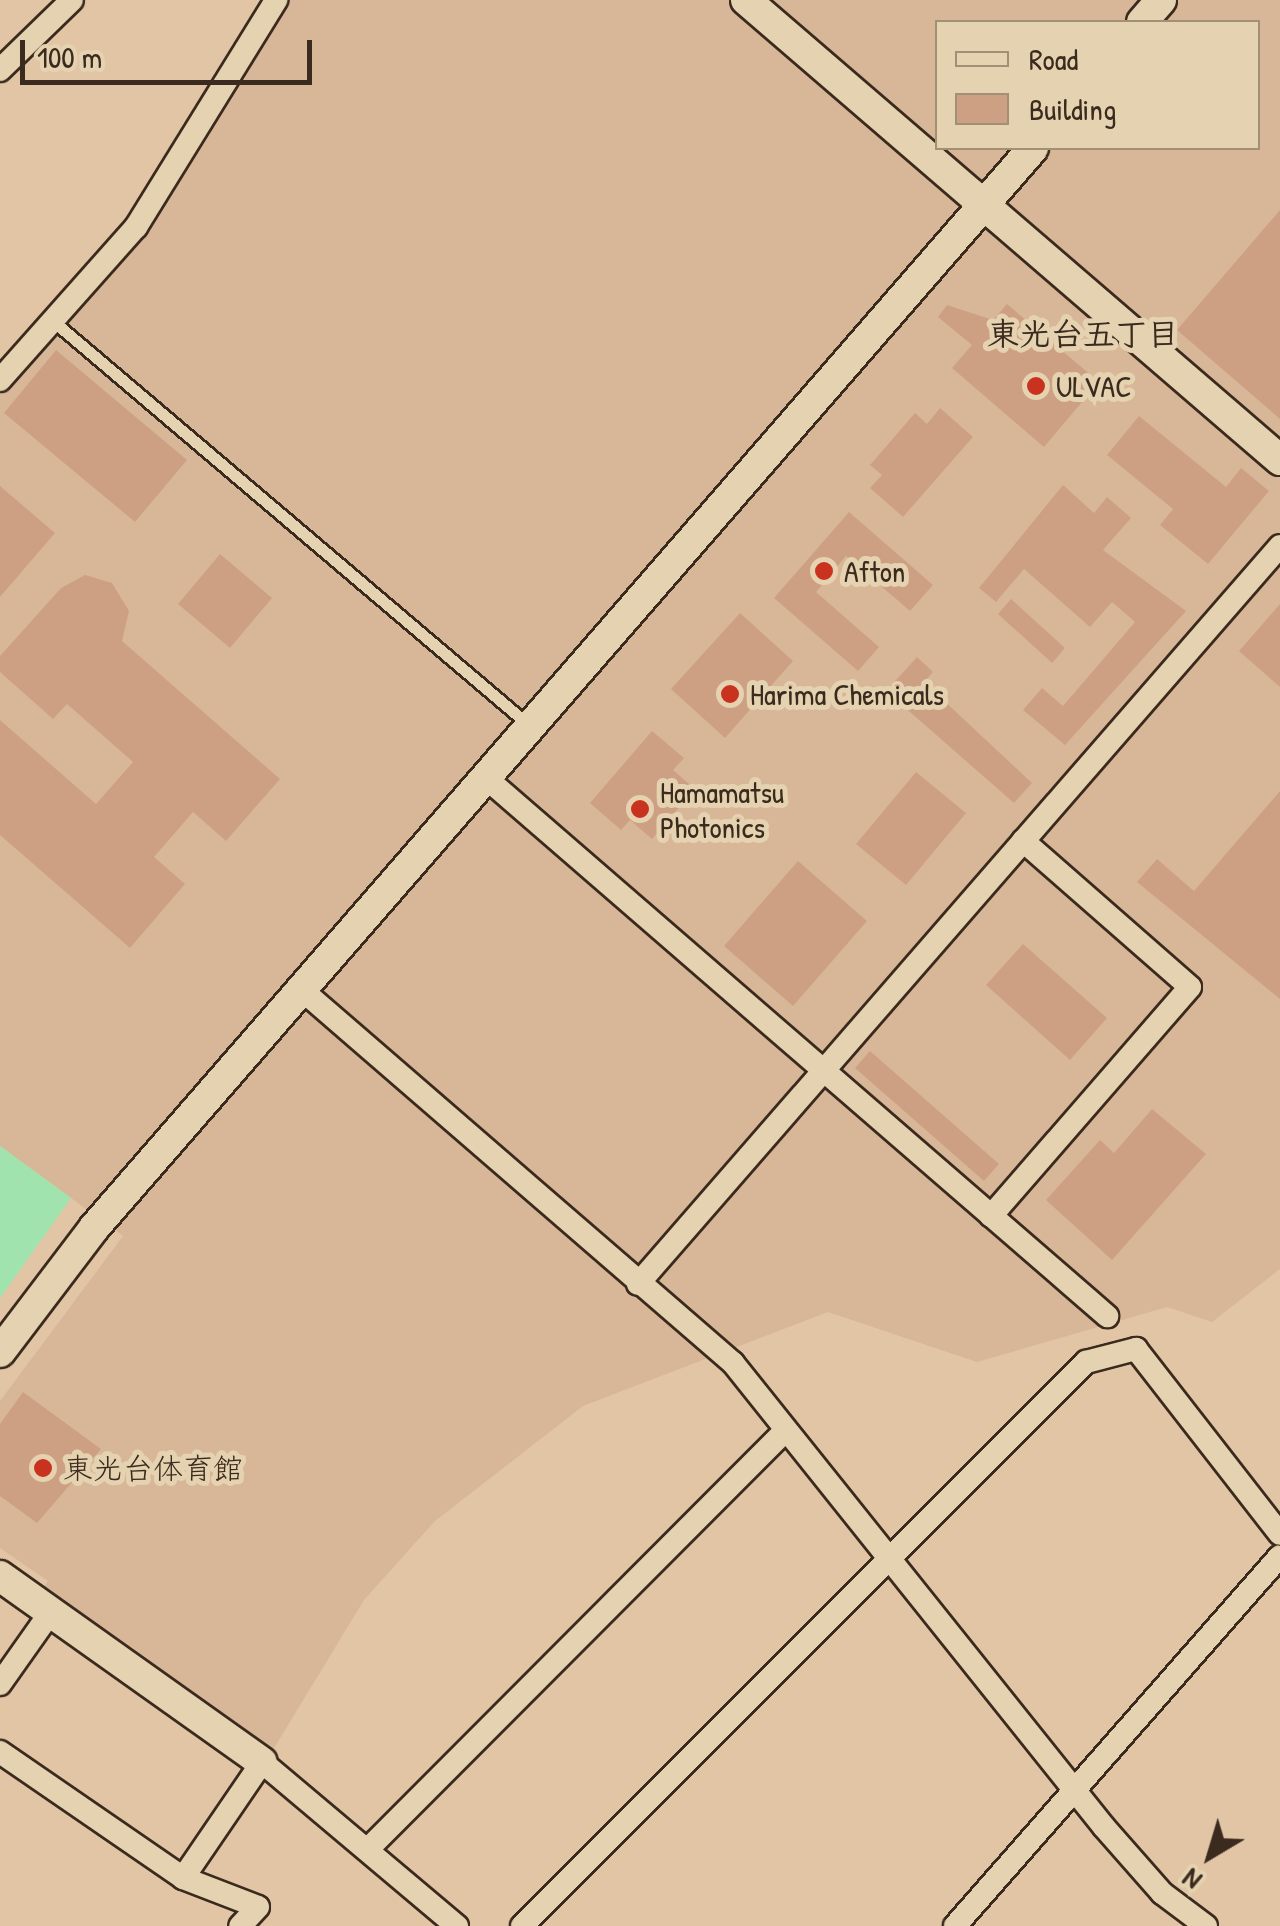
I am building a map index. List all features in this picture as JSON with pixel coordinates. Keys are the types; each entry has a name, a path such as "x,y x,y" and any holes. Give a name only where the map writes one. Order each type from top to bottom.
{"street":[{"path":"0,70 72,0"},
{"path":"0,380 136,227 276,0"},
{"path":"746,0 1280,460"},
{"path":"1144,20 1161,0"},
{"path":"0,1352 94,1228 1031,150"},
{"path":"638,1284 1280,546"},
{"path":"486,778 1107,1316"},
{"path":"991,1216 1190,986 1023,842"},
{"path":"302,990 733,1363 1072,1788 1162,1894 1206,1926"},
{"path":"522,1926 1086,1362 1136,1349 1280,1534"},
{"path":"370,1848 785,1431"},
{"path":"955,1926 1072,1788 1280,1556"},
{"path":"0,1576 262,1762 370,1848 457,1926"},
{"path":"0,1684 50,1613"},
{"path":"1,1756 184,1878 258,1907 240,1926"},
{"path":"184,1878 262,1762"}],"lane":[{"path":"53,321 530,726"}],"shaded area":[{"path":"286,0 1280,0 1280,1269 1212,1322 1167,1307 977,1362 828,1312 583,1406 435,1521 364,1600 271,1753 42,1590 48,1581 0,1548 0,1401 123,1236 0,1146 0,394 129,248"}],"green space":[{"path":"0,1146 71,1198 0,1298"}],"building":[{"path":"1280,210 1280,419 1177,330"},
{"path":"1007,304 1099,382 1044,447 952,368 972,345 938,317 947,305 993,320"},
{"path":"56,350 187,460 135,522 4,413"},
{"path":"940,408 973,437 903,517 870,488 882,475 870,465 915,413 927,424"},
{"path":"1139,416 1226,487 1241,468 1269,491 1208,564 1160,525 1173,509 1107,455"},
{"path":"1063,485 1094,513 1107,497 1131,518 1103,550 1186,611 1065,745 1023,710 1042,688 1063,706 1135,622 1112,602 1090,627 1024,569 996,602 979,588"},
{"path":"0,486 55,533 0,597"},
{"path":"849,512 933,585 910,611 846,556 816,592 879,647 858,671 774,598"},
{"path":"220,554 272,598 230,648 178,604"},
{"path":"85,575 112,583 129,611 122,641 280,779 226,841 193,812 154,857 185,884 130,948 0,835 0,720 96,804 133,762 67,704 53,719 0,672 0,656 61,588"},
{"path":"1011,599 1065,648 1052,663 998,614"},
{"path":"1280,604 1280,687 1239,651"},
{"path":"740,613 793,661 725,738 671,689"},
{"path":"917,657 933,672 924,682 1032,783 1014,803 886,691"},
{"path":"652,731 684,758 673,770 695,789 652,839 630,820 621,830 590,803"},
{"path":"916,772 966,813 906,885 856,844"},
{"path":"1280,791 1280,999 1137,882 1157,859 1194,891"},
{"path":"798,861 867,921 793,1006 724,946"},
{"path":"1023,944 1107,1018 1070,1060 986,985"},
{"path":"870,1051 999,1164 984,1181 855,1068"},
{"path":"1152,1109 1206,1154 1112,1260 1046,1200 1100,1140 1114,1153"},
{"name":"東光台体育館","path":"23,1392 101,1449 37,1523 0,1496 0,1424"}],"place":[{"name":"ULVAC","path":"1036,386"},
{"name":"Afton","path":"824,571"},
{"name":"Harima Chemicals","path":"730,694"},
{"name":"Hamamatsu Photonics","path":"640,809"},
{"name":"東光台体育館","path":"43,1468"}],"district":[{"name":"東光台五丁目","path":"1083,334"}]}
